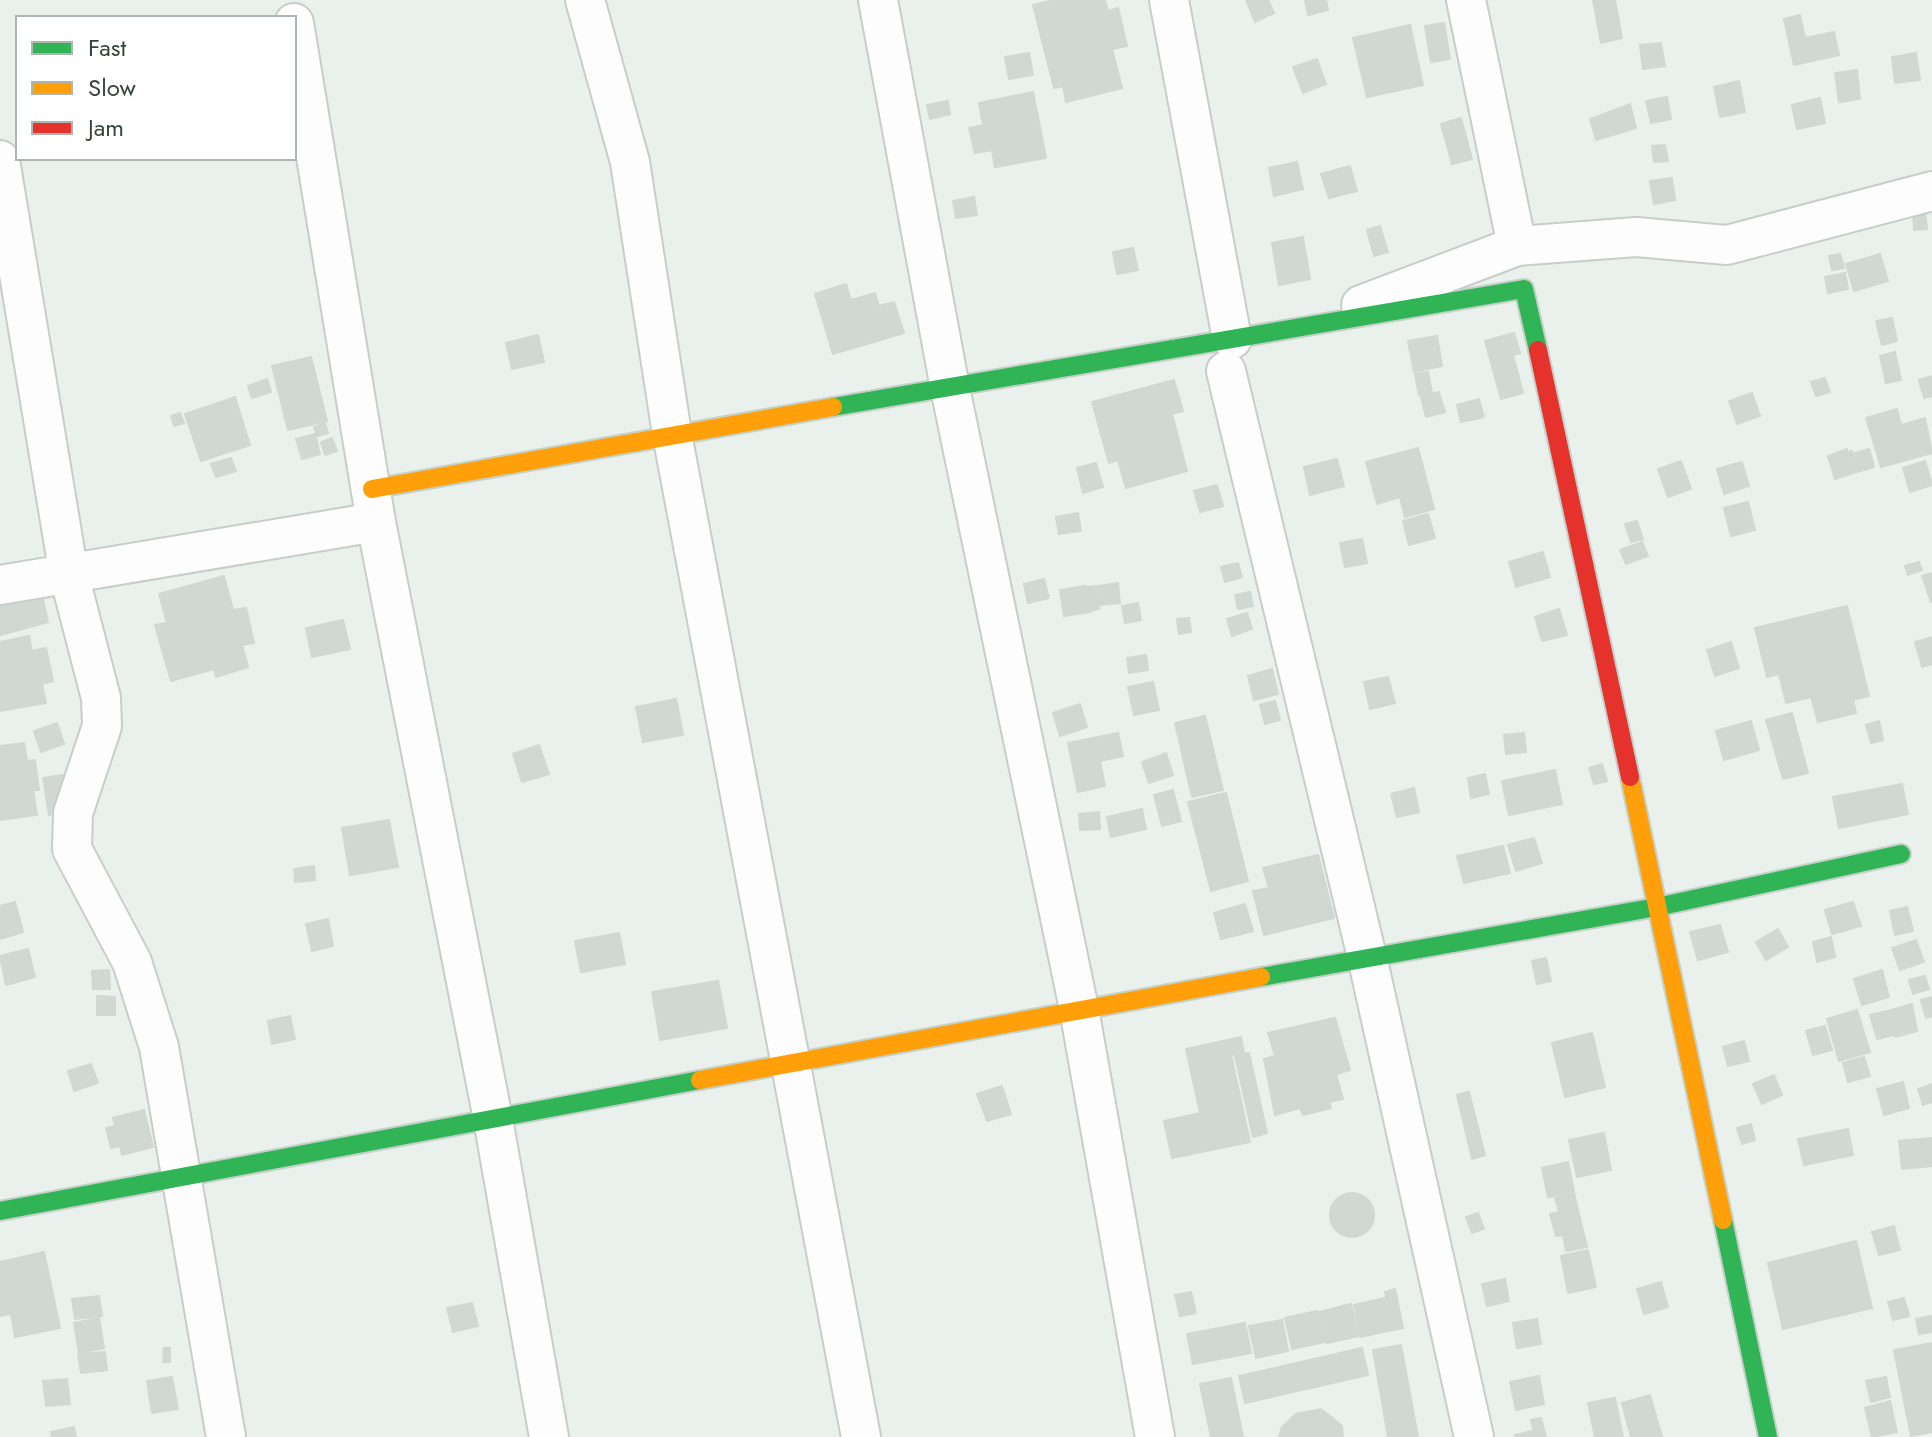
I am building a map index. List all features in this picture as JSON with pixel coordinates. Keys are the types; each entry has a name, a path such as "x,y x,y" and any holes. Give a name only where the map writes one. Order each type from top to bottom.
{"street":[{"path":"585,0 630,162 672,434 793,1063 861,1437"},
{"path":"878,0 950,388 1079,1009 1155,1437"},
{"path":"1169,0 1229,355 1474,1437"},
{"path":"1466,0 1517,246"},
{"path":"296,33 374,506 493,1119 549,1437"},
{"path":"0,160 69,575 101,698 102,726 73,813 72,849 132,962 159,1047 226,1437"},
{"path":"950,388 1120,337 1229,355 1517,246 1636,237 1727,245 1932,191"},
{"path":"0,585 69,575 672,434 1524,289 1768,1437"},
{"path":"0,1211 1079,1009 1368,961 1657,907 1901,854"}],"building":[{"path":"1054,0 1105,0 1108,11 1118,8 1127,46 1112,49 1122,88 1066,102 1063,86 1054,88 1033,5"},
{"path":"1246,0 1268,0 1274,13 1255,22"},
{"path":"1305,0 1326,0 1328,10 1308,15"},
{"path":"1593,0 1615,0 1622,38 1601,43"},
{"path":"1800,15 1805,38 1834,32 1839,55 1794,65 1784,19"},
{"path":"1444,23 1450,59 1431,62 1425,26"},
{"path":"1410,25 1423,85 1367,97 1353,38"},
{"path":"1661,43 1665,66 1643,69 1640,45"},
{"path":"1029,53 1033,75 1009,79 1005,57"},
{"path":"1916,53 1920,80 1895,83 1892,57"},
{"path":"1317,59 1326,84 1303,93 1293,67"},
{"path":"1857,70 1860,99 1839,102 1835,73"},
{"path":"1739,81 1745,112 1720,117 1714,87"},
{"path":"1033,92 1046,158 995,167 992,150 975,153 969,128 983,125 979,103"},
{"path":"1667,97 1671,119 1651,123 1646,101"},
{"path":"1820,98 1825,123 1797,129 1792,105"},
{"path":"948,101 950,114 930,119 927,105"},
{"path":"1630,104 1636,128 1596,140 1590,119"},
{"path":"1461,118 1472,159 1452,164 1441,124"},
{"path":"1665,145 1668,161 1654,162 1652,146"},
{"path":"1297,162 1303,189 1274,196 1269,168"},
{"path":"1350,166 1357,191 1329,198 1321,174"},
{"path":"1672,178 1675,200 1654,204 1650,181"},
{"path":"974,197 977,215 956,218 953,201"},
{"path":"1925,211 1927,229 1914,230 1913,212"},
{"path":"1380,226 1388,252 1374,256 1367,230"},
{"path":"1303,237 1310,279 1279,285 1272,243"},
{"path":"1133,248 1138,270 1117,274 1113,252"},
{"path":"1840,254 1844,268 1832,270 1829,256"},
{"path":"1880,254 1888,281 1854,291 1846,264"},
{"path":"1845,273 1848,289 1828,293 1825,277"},
{"path":"846,284 851,300 875,293 879,306 894,302 904,333 833,354 815,294"},
{"path":"1892,318 1897,341 1882,345 1876,321"},
{"path":"1514,333 1520,353 1513,355 1523,393 1501,399 1485,341"},
{"path":"538,335 544,362 512,369 506,343"},
{"path":"1437,336 1442,366 1414,372 1408,341"},
{"path":"1895,352 1901,380 1886,383 1880,356"},
{"path":"311,357 327,421 288,430 272,366"},
{"path":"1428,372 1432,393 1419,395 1415,374"},
{"path":"1932,376 1932,396 1924,398 1919,380"},
{"path":"1825,378 1830,392 1816,396 1811,382"},
{"path":"267,379 271,392 252,398 248,386"},
{"path":"1174,380 1183,411 1172,414 1187,471 1126,488 1118,460 1109,463 1092,402"},
{"path":"1439,392 1445,412 1426,417 1421,397"},
{"path":"1752,393 1760,416 1737,424 1729,401"},
{"path":"235,397 250,445 201,461 185,414"},
{"path":"1479,399 1484,417 1461,422 1457,405"},
{"path":"1897,409 1901,425 1925,418 1932,453 1881,467 1866,418"},
{"path":"180,413 184,423 174,426 171,416"},
{"path":"325,423 328,433 317,436 314,427"},
{"path":"315,434 320,454 302,459 296,439"},
{"path":"332,438 337,451 325,455 321,442"},
{"path":"1418,448 1434,509 1405,517 1400,497 1377,504 1366,462"},
{"path":"1847,449 1848,453 1852,451 1859,471 1835,479 1828,456"},
{"path":"1869,449 1874,467 1860,471 1855,453"},
{"path":"231,458 236,471 216,477 211,464"},
{"path":"1337,459 1344,486 1310,495 1304,467"},
{"path":"1681,461 1691,489 1668,497 1658,469"},
{"path":"1925,461 1932,485 1910,492 1903,468"},
{"path":"1742,462 1749,486 1724,494 1717,469"},
{"path":"1096,463 1103,487 1083,493 1077,468"},
{"path":"1217,485 1223,506 1200,512 1194,491"},
{"path":"1748,502 1755,530 1731,536 1724,508"},
{"path":"1078,513 1081,531 1059,534 1056,517"},
{"path":"1428,514 1435,538 1409,545 1403,521"},
{"path":"1637,521 1643,539 1631,542 1625,524"},
{"path":"1362,539 1367,563 1345,567 1340,543"},
{"path":"1642,542 1648,556 1626,564 1620,550"},
{"path":"1543,552 1550,577 1516,587 1509,562"},
{"path":"1919,562 1922,570 1908,575 1905,566"},
{"path":"1238,563 1242,577 1225,582 1221,567"},
{"path":"1932,573 1932,602 1931,602 1922,576"},
{"path":"224,576 233,610 246,608 254,643 242,645 248,667 216,677 214,669 171,681 155,625 167,623 159,594"},
{"path":"1044,579 1049,598 1028,603 1024,584"},
{"path":"1118,583 1120,603 1100,605 1098,586"},
{"path":"1085,586 1090,612 1064,616 1060,590"},
{"path":"1096,586 1099,609 1091,611 1087,587"},
{"path":"1250,592 1253,606 1238,609 1235,595"},
{"path":"29,598 29,602 43,600 48,622 1,635 0,604"},
{"path":"1138,603 1141,620 1125,623 1122,606"},
{"path":"1847,606 1869,696 1853,700 1856,713 1818,722 1811,697 1786,703 1779,674 1767,677 1755,628"},
{"path":"1559,609 1567,635 1542,641 1535,617"},
{"path":"1247,613 1252,629 1232,636 1227,619"},
{"path":"1189,618 1191,632 1179,634 1177,619"},
{"path":"343,620 350,649 312,657 306,628"},
{"path":"29,636 32,651 46,648 53,681 42,684 46,703 0,711 0,642"},
{"path":"1932,637 1932,664 1922,667 1915,642"},
{"path":"1731,642 1739,668 1715,676 1707,650"},
{"path":"1146,655 1148,670 1129,673 1127,658"},
{"path":"1272,669 1278,694 1254,700 1248,676"},
{"path":"1388,677 1395,703 1370,709 1364,682"},
{"path":"1153,682 1159,710 1134,715 1128,687"},
{"path":"676,699 683,735 643,742 636,707"},
{"path":"1275,701 1280,720 1265,724 1260,705"},
{"path":"1080,704 1087,727 1060,736 1053,713"},
{"path":"1792,713 1808,773 1783,779 1766,720"},
{"path":"1205,716 1223,790 1192,797 1175,723"},
{"path":"1751,721 1759,750 1724,760 1716,731"},
{"path":"1879,721 1883,740 1871,743 1866,725"},
{"path":"57,723 64,744 41,752 34,731"},
{"path":"1118,733 1123,756 1100,761 1105,786 1078,792 1068,743"},
{"path":"1524,733 1526,752 1506,754 1504,735"},
{"path":"24,743 27,761 35,760 39,790 33,790 37,815 0,820 0,746"},
{"path":"539,745 549,774 522,782 513,754"},
{"path":"1166,753 1173,775 1149,783 1142,762"},
{"path":"1602,764 1607,781 1594,784 1589,768"},
{"path":"1555,770 1562,804 1509,815 1502,781"},
{"path":"1485,774 1489,794 1471,798 1468,778"},
{"path":"63,775 69,812 49,815 43,778"},
{"path":"1902,784 1908,814 1839,828 1833,797"},
{"path":"1414,788 1419,812 1397,817 1391,794"},
{"path":"1173,790 1181,821 1162,826 1154,795"},
{"path":"1226,793 1248,881 1211,891 1188,802"},
{"path":"1142,809 1146,829 1111,837 1107,817"},
{"path":"1099,812 1100,829 1080,830 1079,814"},
{"path":"389,820 398,867 350,875 342,828"},
{"path":"1534,838 1542,863 1516,871 1508,845"},
{"path":"1503,846 1510,873 1464,883 1457,856"},
{"path":"1318,855 1334,918 1264,935 1253,891 1269,888 1263,868"},
{"path":"314,866 315,880 295,882 294,869"},
{"path":"15,902 23,932 0,939 0,906"},
{"path":"1853,902 1861,926 1832,934 1825,910"},
{"path":"1245,904 1253,931 1221,939 1214,913"},
{"path":"1907,907 1913,931 1895,935 1890,911"},
{"path":"328,919 333,946 312,951 306,924"},
{"path":"1720,925 1728,952 1698,960 1690,932"},
{"path":"1778,929 1788,947 1766,960 1756,942"},
{"path":"619,933 625,964 581,972 575,941"},
{"path":"1831,937 1835,957 1817,962 1813,942"},
{"path":"1916,940 1924,962 1900,970 1892,948"},
{"path":"28,949 35,977 6,985 0,956"},
{"path":"1546,958 1551,981 1537,984 1532,961"},
{"path":"109,970 110,989 93,989 92,971"},
{"path":"1882,970 1889,997 1862,1005 1854,979"},
{"path":"1925,976 1929,989 1913,994 1909,980"},
{"path":"718,981 727,1028 660,1040 652,992"},
{"path":"97,996 115,997 115,1015 97,1015"},
{"path":"1931,997 1932,1016 1926,1018 1921,1000"},
{"path":"1912,1004 1917,1031 1895,1037 1888,1011"},
{"path":"1857,1010 1870,1052 1839,1061 1827,1019"},
{"path":"1887,1011 1893,1035 1877,1039 1870,1015"},
{"path":"290,1016 295,1039 272,1044 268,1021"},
{"path":"1335,1018 1350,1070 1336,1074 1343,1099 1329,1102 1331,1108 1303,1115 1300,1108 1275,1115 1264,1059 1275,1056 1268,1033"},
{"path":"1825,1026 1832,1050 1813,1055 1806,1031"},
{"path":"1592,1033 1605,1087 1565,1097 1552,1043"},
{"path":"1241,1037 1244,1053 1231,1055 1250,1142 1172,1158 1164,1121 1200,1113 1186,1049"},
{"path":"1744,1041 1749,1061 1728,1066 1723,1047"},
{"path":"1249,1053 1267,1133 1253,1137 1235,1056"},
{"path":"1864,1057 1870,1076 1848,1082 1843,1063"},
{"path":"91,1064 98,1083 74,1091 68,1071"},
{"path":"1774,1075 1782,1095 1762,1104 1753,1084"},
{"path":"1903,1082 1909,1108 1884,1115 1877,1089"},
{"path":"1932,1084 1932,1102 1923,1105 1918,1089"},
{"path":"1002,1086 1011,1114 987,1121 977,1094"},
{"path":"1469,1092 1485,1155 1472,1159 1457,1095"},
{"path":"144,1110 153,1147 122,1155 120,1146 111,1148 106,1128 115,1126 113,1118"},
{"path":"1751,1124 1755,1140 1742,1144 1737,1128"},
{"path":"1848,1129 1853,1155 1804,1165 1798,1139"},
{"path":"1604,1133 1611,1170 1577,1177 1569,1140"},
{"path":"1932,1138 1932,1166 1902,1169 1899,1141"},
{"path":"1568,1162 1574,1191 1548,1197 1542,1168"},
{"path":"1352,1193 1368,1199 1374,1215 1368,1231 1352,1237 1336,1231 1330,1215 1336,1199"},
{"path":"1574,1193 1587,1247 1566,1251 1563,1235 1556,1236 1550,1214 1559,1212 1555,1198"},
{"path":"1478,1213 1484,1229 1472,1233 1466,1217"},
{"path":"1894,1226 1900,1250 1879,1255 1872,1232"},
{"path":"1856,1241 1872,1308 1783,1329 1768,1263"},
{"path":"1588,1250 1596,1287 1568,1293 1561,1256"},
{"path":"44,1252 60,1328 15,1337 11,1314 0,1316 0,1262"},
{"path":"1505,1279 1509,1301 1487,1306 1482,1284"},
{"path":"1661,1282 1668,1307 1644,1314 1637,1289"},
{"path":"1395,1289 1403,1328 1393,1330 1385,1292"},
{"path":"1191,1292 1196,1313 1180,1316 1175,1295"},
{"path":"99,1296 102,1316 75,1319 72,1299"},
{"path":"1385,1298 1392,1330 1361,1337 1354,1305"},
{"path":"1904,1298 1909,1316 1893,1320 1888,1302"},
{"path":"472,1303 478,1326 453,1332 447,1308"},
{"path":"1351,1304 1359,1336 1327,1343 1319,1312"},
{"path":"1317,1311 1325,1342 1292,1349 1285,1318"},
{"path":"1931,1316 1932,1332 1919,1334 1916,1319"},
{"path":"99,1318 104,1348 79,1353 74,1323"},
{"path":"1537,1319 1541,1344 1517,1348 1513,1323"},
{"path":"1282,1320 1288,1351 1256,1358 1249,1326"},
{"path":"1245,1323 1251,1353 1193,1364 1187,1334"},
{"path":"1932,1343 1932,1432 1911,1436 1894,1350"},
{"path":"1401,1345 1418,1437 1388,1437 1373,1350"},
{"path":"164,1348 170,1348 170,1362 163,1362"},
{"path":"1362,1348 1368,1375 1245,1403 1239,1376"},
{"path":"105,1352 107,1370 81,1373 78,1354"},
{"path":"1539,1376 1544,1404 1516,1410 1510,1382"},
{"path":"172,1377 178,1409 152,1413 147,1381"},
{"path":"1886,1377 1890,1397 1871,1402 1866,1381"},
{"path":"1231,1378 1243,1437 1211,1437 1200,1384"},
{"path":"67,1379 70,1404 46,1406 43,1381"},
{"path":"1650,1395 1662,1437 1631,1437 1622,1403"},
{"path":"1615,1398 1623,1437 1595,1437 1588,1403"},
{"path":"1890,1401 1897,1432 1872,1437 1865,1408"},
{"path":"1321,1409 1342,1426 1343,1437 1279,1437 1282,1427 1296,1414"},
{"path":"1541,1418 1546,1437 1535,1437 1531,1420"},
{"path":"74,1427 76,1437 52,1437 51,1432"},
{"path":"1532,1431 1534,1437 1515,1435"}],"traffic: fast":[{"path":"833,407 1524,289 1538,350"},
{"path":"1261,977 1657,907 1901,854"},
{"path":"0,1211 700,1080"},
{"path":"1723,1220 1768,1437"}],"traffic: slow":[{"path":"372,489 833,407"},
{"path":"1630,777 1723,1220"},
{"path":"700,1080 1261,977"}],"traffic: jam":[{"path":"1538,350 1630,777"}]}
